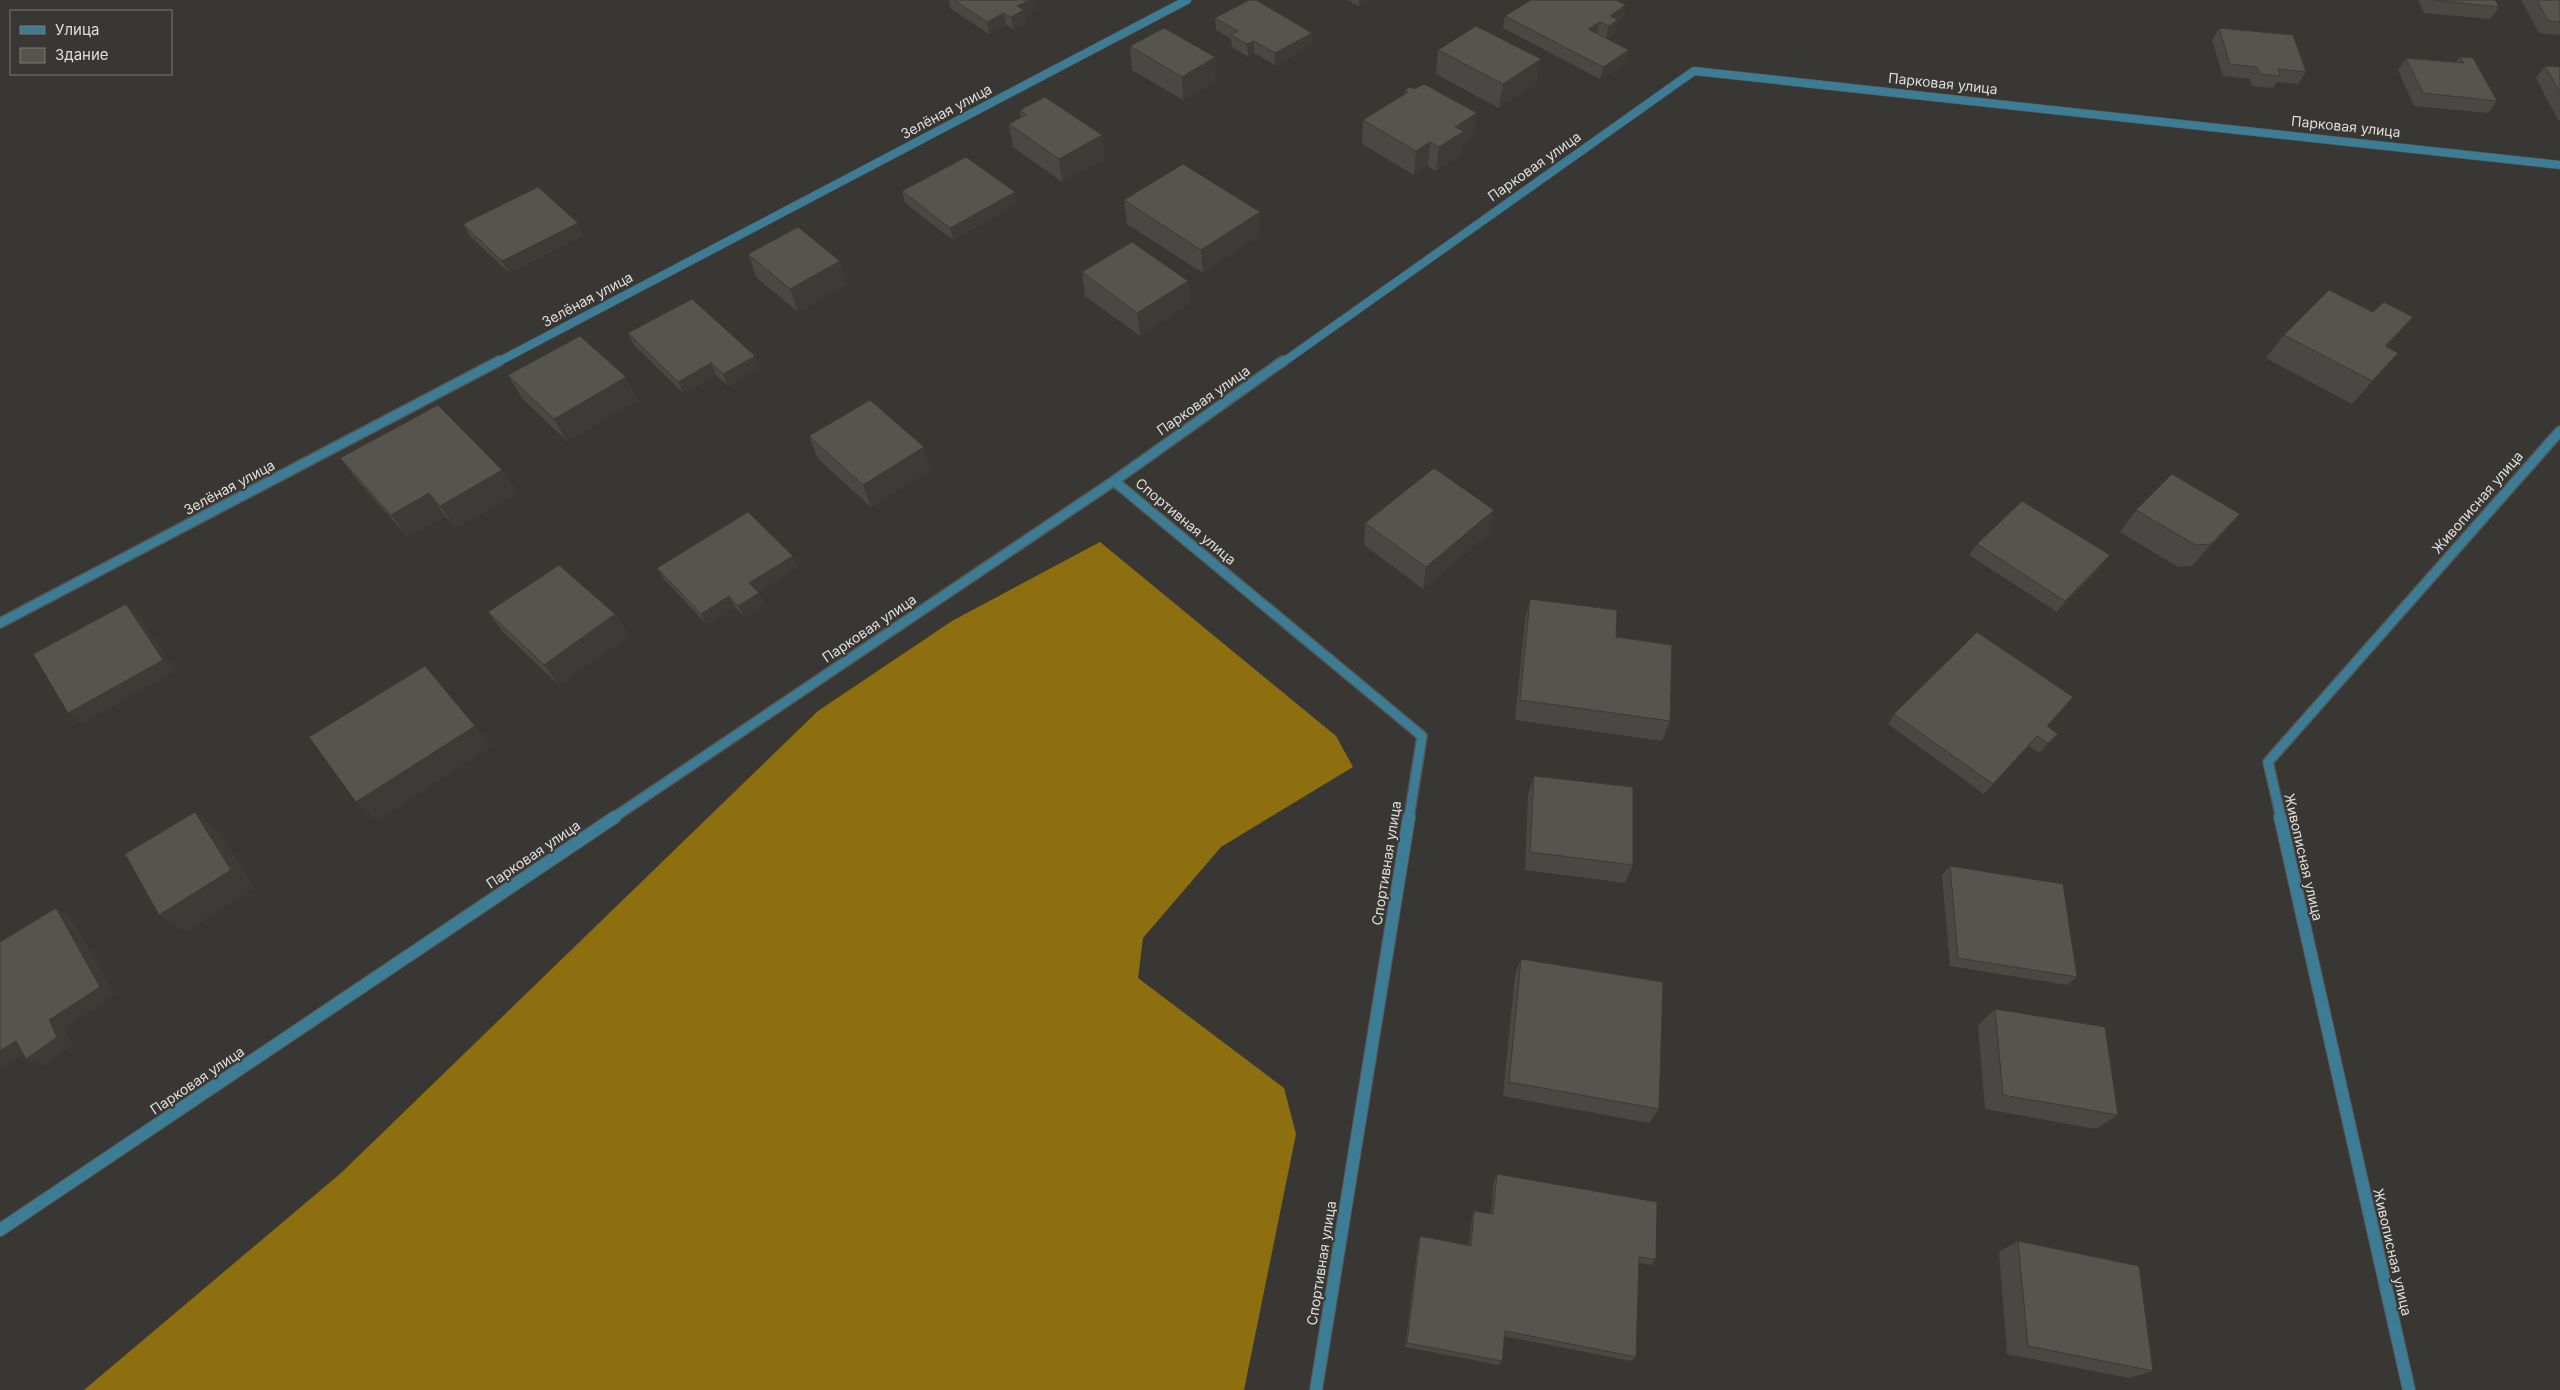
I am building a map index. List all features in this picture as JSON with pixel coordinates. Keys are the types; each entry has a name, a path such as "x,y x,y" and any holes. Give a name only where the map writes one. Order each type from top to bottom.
{"street":[{"name":"Зелёная улица","path":"0,623 1187,0"},
{"name":"Парковая улица","path":"0,1230 1114,481 1694,71 2560,164"},
{"name":"Живописная улица","path":"2409,1390 2268,762 2560,431"},
{"name":"Спортивная улица","path":"1114,481 1422,736 1316,1390"}],"shaded area":[{"path":"1100,542 1336,736 1353,767 1221,847 1143,938 1138,978 1284,1088 1296,1134 1244,1390 84,1390 341,1173 818,711 952,621"}],"building":[{"path":"954,0 1030,0 1017,6 1024,10 1011,17 1004,13 987,22"},
{"path":"1249,0 1256,0 1312,33 1275,53 1254,41 1247,44 1231,35 1238,31 1215,18"},
{"path":"1531,0 1616,0 1626,5 1610,16 1618,20 1609,26 1600,22 1588,29 1629,50 1603,67 1505,16"},
{"path":"2433,0 2495,0 2499,7"},
{"path":"2537,0 2560,0 2560,22 2548,21"},
{"path":"1476,26 1541,59 1503,84 1438,50"},
{"path":"1164,28 1215,57 1182,77 1130,46"},
{"path":"2219,28 2293,35 2306,72 2278,69 2280,76 2260,74 2257,67 2230,64"},
{"path":"2460,57 2473,58 2497,101 2423,93 2406,58 2464,63"},
{"path":"2545,66 2560,67 2560,92"},
{"path":"1424,84 1477,113 1455,127 1464,131 1439,147 1430,142 1416,151 1363,120 1408,92 1405,90 1410,87 1415,89"},
{"path":"1045,97 1102,135 1059,159 1009,124 1026,115 1020,110"},
{"path":"966,157 1015,192 950,228 902,191"},
{"path":"1183,164 1260,212 1201,250 1124,200"},
{"path":"538,187 578,223 502,261 463,224"},
{"path":"798,227 840,261 790,289 748,254"},
{"path":"1132,242 1188,281 1137,313 1082,272"},
{"path":"2329,290 2373,312 2384,302 2413,317 2385,346 2398,353 2372,381 2284,335"},
{"path":"692,299 755,356 723,374 711,363 678,382 628,333"},
{"path":"580,336 626,377 554,419 508,375"},
{"path":"870,400 924,447 863,485 809,436"},
{"path":"438,405 502,470 440,506 429,493 391,515 340,458"},
{"path":"1434,468 1494,510 1426,567 1365,523"},
{"path":"2172,474 2240,514 2211,544 2196,545 2136,510"},
{"path":"2022,501 2110,555 2065,601 1977,544"},
{"path":"748,512 793,556 749,583 759,593 738,606 729,596 701,614 657,568"},
{"path":"559,565 615,614 544,665 488,612"},
{"path":"1530,599 1617,610 1616,637 1672,645 1670,721 1520,700"},
{"path":"126,604 163,660 68,713 33,654"},
{"path":"1977,632 2073,697 2047,726 2058,734 2048,743 2037,736 1993,784 1894,714"},
{"path":"425,666 475,726 356,802 309,737"},
{"path":"1534,776 1633,787 1633,865 1530,852"},
{"path":"195,812 231,870 159,915 125,854"},
{"path":"1950,866 2063,884 2077,977 1958,958"},
{"path":"56,908 100,987 49,1020 57,1037 26,1059 16,1041 0,1051 0,942"},
{"path":"1521,959 1663,982 1659,1109 1509,1082"},
{"path":"1995,1009 2105,1027 2118,1115 2003,1095"},
{"path":"1497,1174 1657,1202 1656,1259 1639,1257 1636,1357 1505,1331 1502,1361 1407,1343 1420,1236 1471,1246 1474,1211 1493,1214"},
{"path":"2018,1241 2139,1266 2153,1371 2028,1346"}]}
